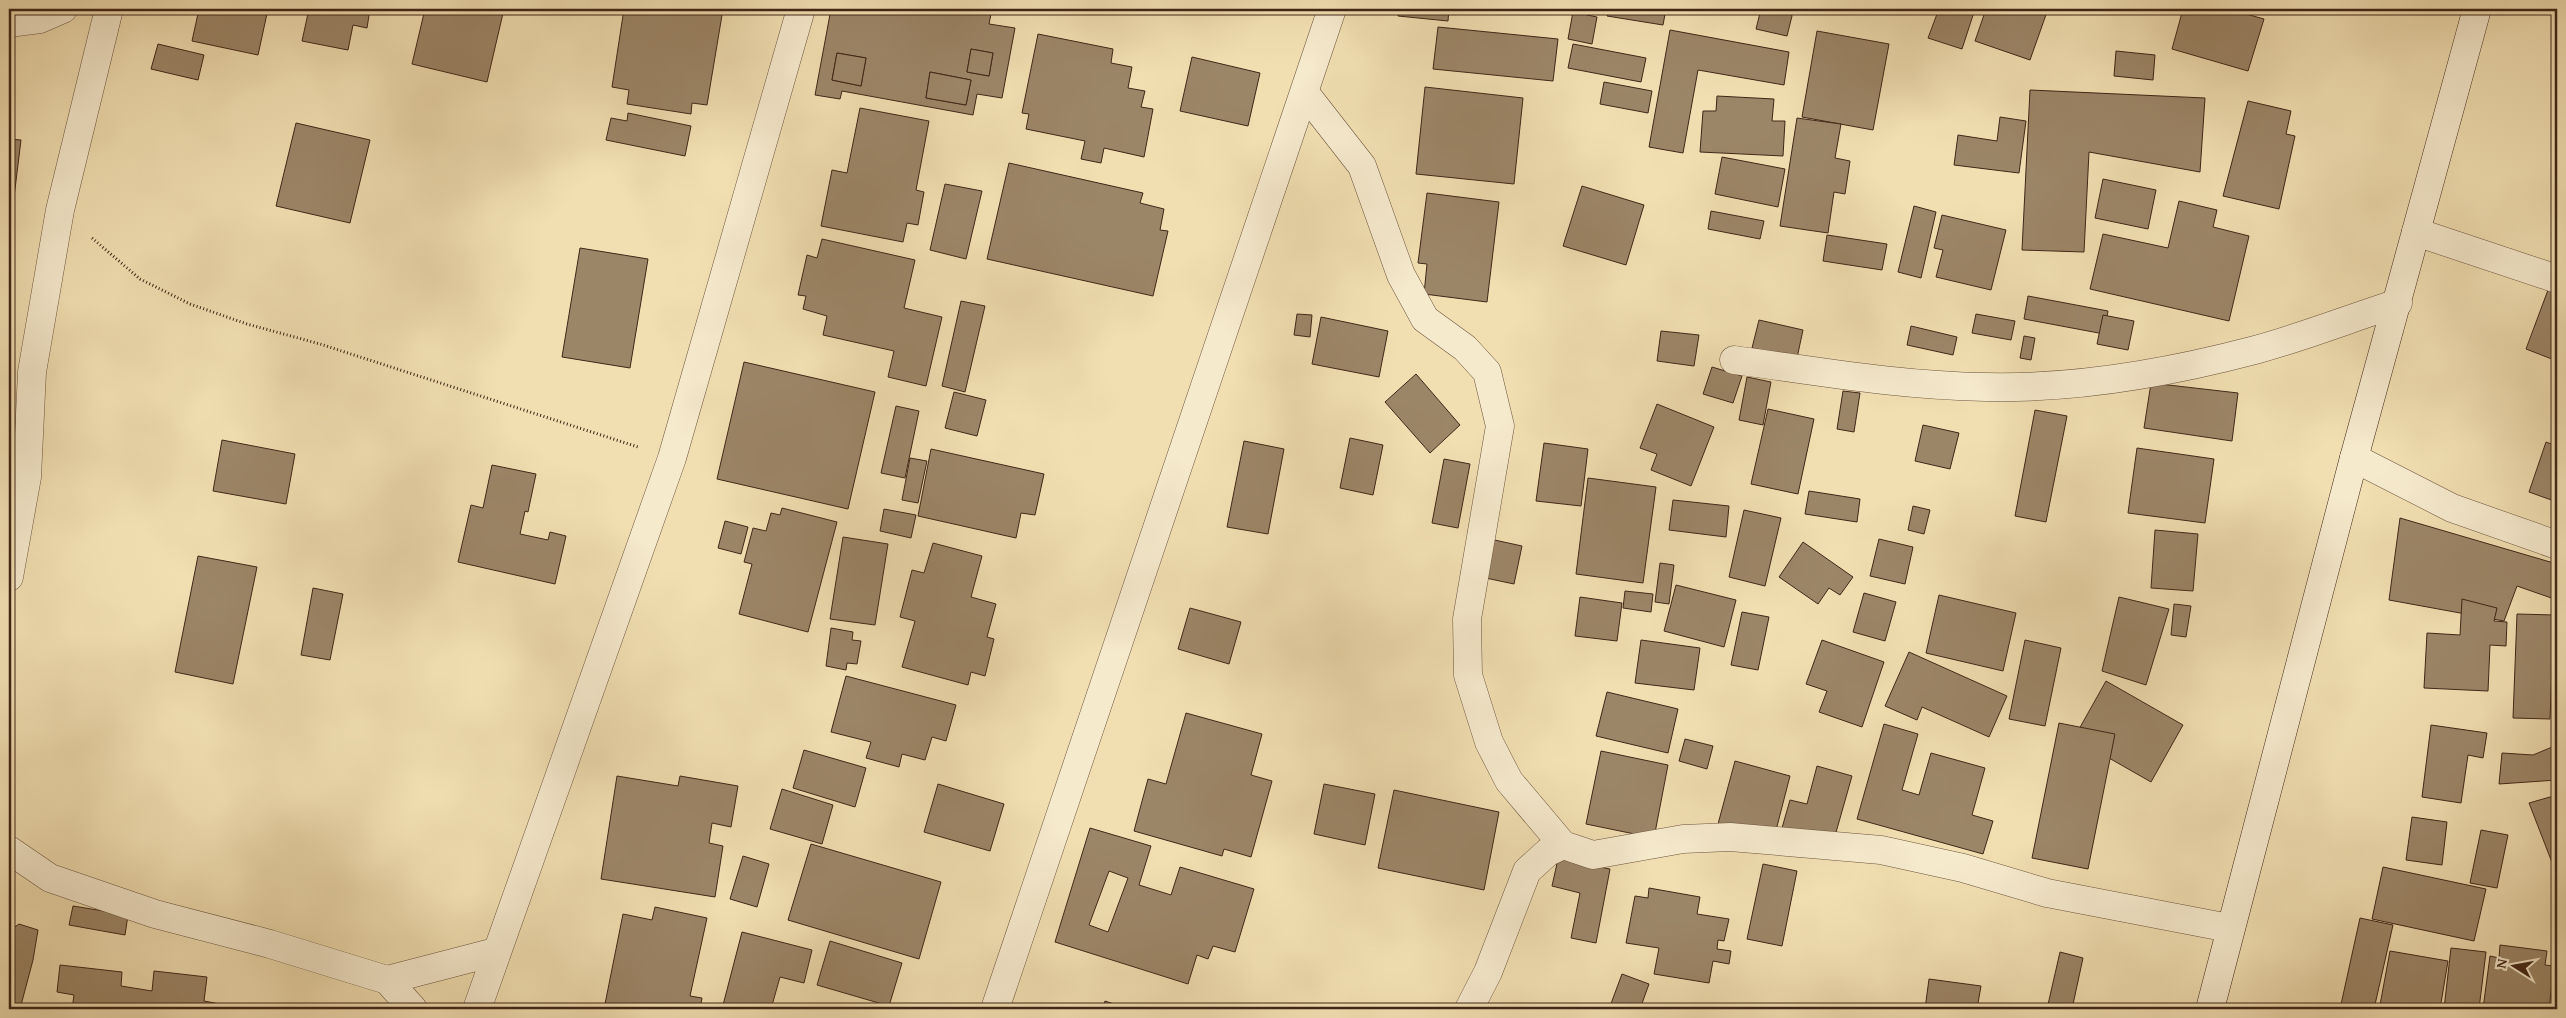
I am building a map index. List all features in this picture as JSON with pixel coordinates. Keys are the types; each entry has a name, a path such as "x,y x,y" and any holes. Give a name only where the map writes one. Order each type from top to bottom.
{"street":[{"path":"9,23 40,19 63,9"},
{"path":"9,577 27,477 32,372 60,210 109,9"},
{"path":"477,1009 672,458 801,9"},
{"path":"996,1009 1305,93 1331,9"},
{"path":"2210,1009 2354,458 2478,9"},
{"path":"1305,93 1362,166 1401,275 1425,319 1465,348 1487,372 1500,426 1467,619 1468,675 1489,742 1509,781 1564,845 1593,855 1684,839 1730,837 1880,850 1963,868 2047,893 2230,928"},
{"path":"2416,232 2557,279"},
{"path":"1734,360 1925,384 1986,388 2047,386 2114,380 2255,350 2398,303"},
{"path":"2354,458 2452,508 2557,545"},
{"path":"1469,1009 1488,972 1527,871 1548,852 1564,845"},
{"path":"9,850 50,878 155,914 270,944 387,980 413,1009"},
{"path":"387,980 496,952"}],"path":[{"path":"60,210 140,279 190,304 247,324 320,344 672,458"}],"building":[{"path":"199,9 268,9 258,55 192,41"},
{"path":"309,9 370,9 367,28 353,25 348,50 302,41"},
{"path":"425,9 504,9 487,82 412,64"},
{"path":"624,9 723,9 707,105 692,103 691,114 627,104 629,90 612,87"},
{"path":"831,9 992,9 989,24 1015,28 1002,98 977,94 973,115 842,91 840,99 815,95","holes":["971,49 993,53 989,76 967,72","837,53 866,58 861,86 832,80","930,72 971,80 966,105 926,98"]},
{"path":"1399,9 1449,9 1448,21 1398,16"},
{"path":"1609,9 1666,9 1663,25 1607,16"},
{"path":"1761,9 1789,9 1792,16 1787,36 1756,29"},
{"path":"1922,9 1975,9 1962,49 1928,38 1937,14"},
{"path":"1986,9 2048,9 2030,60 1975,41"},
{"path":"2183,9 2228,9 2264,19 2248,71 2172,49"},
{"path":"1573,12 1597,17 1592,44 1568,39"},
{"path":"1438,27 1558,39 1553,81 1433,69"},
{"path":"1670,30 1789,52 1784,85 1698,70 1683,153 1649,147"},
{"path":"1817,31 1889,44 1873,130 1802,117"},
{"path":"1038,34 1113,49 1111,63 1132,67 1128,88 1145,91 1141,107 1153,109 1144,157 1104,148 1101,163 1081,159 1085,141 1026,129 1029,114 1022,113"},
{"path":"158,44 204,55 198,80 151,69"},
{"path":"1573,44 1646,58 1641,82 1568,68"},
{"path":"971,49 993,53 989,76 967,72"},
{"path":"2116,51 2155,55 2153,80 2114,76"},
{"path":"837,53 866,58 861,86 832,80"},
{"path":"1192,57 1260,73 1248,126 1180,111"},
{"path":"930,72 971,80 966,105 926,98"},
{"path":"1604,82 1652,91 1648,113 1600,104"},
{"path":"1425,87 1523,98 1514,184 1416,174"},
{"path":"2030,90 2205,98 2200,172 2089,152 2084,252 2022,250"},
{"path":"1717,96 1774,99 1772,121 1785,121 1783,156 1700,152 1703,111 1716,111"},
{"path":"2248,101 2291,111 2286,134 2295,136 2279,209 2223,196"},
{"path":"860,108 929,121 916,190 924,192 918,225 907,223 903,242 821,226 832,170 847,173"},
{"path":"628,113 691,126 685,156 606,140 611,118 627,121"},
{"path":"2000,117 2026,121 2019,173 1954,165 1958,135 1997,141"},
{"path":"1797,118 1841,124 1835,158 1850,161 1845,194 1834,192 1828,233 1780,226"},
{"path":"296,123 370,140 350,223 276,206"},
{"path":"9,139 21,140 9,238"},
{"path":"1722,157 1785,169 1778,207 1715,194"},
{"path":"1009,163 1143,193 1140,203 1164,209 1160,230 1168,231 1153,296 987,259"},
{"path":"2103,179 2156,190 2148,229 2095,218"},
{"path":"945,184 982,191 966,259 930,250"},
{"path":"1582,186 1644,205 1626,265 1563,246"},
{"path":"1427,193 1499,202 1487,302 1424,294 1427,264 1418,263"},
{"path":"2179,201 2217,210 2213,227 2249,236 2229,321 2090,289 2103,234 2168,248"},
{"path":"1914,206 1936,212 1921,278 1898,272"},
{"path":"1711,211 1764,221 1760,239 1708,229"},
{"path":"1942,215 2006,230 1991,290 1936,277 1943,250 1934,248"},
{"path":"1827,235 1887,244 1882,270 1823,261"},
{"path":"822,239 915,260 904,308 942,317 926,386 888,377 894,351 823,335 827,316 803,309 806,296 798,295 807,255 817,258"},
{"path":"580,248 648,259 630,368 562,357"},
{"path":"2548,290 2557,293 2557,361 2526,349"},
{"path":"2028,296 2108,311 2104,334 2024,319"},
{"path":"961,301 985,306 965,392 942,386"},
{"path":"1297,314 1312,315 1310,337 1294,335"},
{"path":"1976,314 2015,321 2011,340 1972,333"},
{"path":"2103,315 2134,321 2128,350 2097,344"},
{"path":"1321,317 1388,331 1379,377 1312,364"},
{"path":"1759,320 1803,330 1797,358 1752,348"},
{"path":"1911,326 1957,337 1953,355 1907,345"},
{"path":"1661,331 1699,335 1694,366 1657,361"},
{"path":"2024,336 2035,338 2031,360 2020,358"},
{"path":"744,362 875,392 848,509 717,479"},
{"path":"1712,367 1742,376 1733,403 1703,394"},
{"path":"1416,374 1460,425 1430,453 1385,402"},
{"path":"1747,377 1771,382 1763,425 1739,420"},
{"path":"2151,383 2238,393 2232,441 2144,428"},
{"path":"1843,391 1860,393 1854,432 1837,429"},
{"path":"954,392 986,400 977,436 945,428"},
{"path":"1657,404 1714,427 1691,486 1651,470 1657,454 1640,448"},
{"path":"896,406 919,411 905,478 881,473"},
{"path":"1768,409 1814,419 1798,494 1751,484"},
{"path":"2035,410 2067,416 2046,522 2015,516"},
{"path":"1923,425 1959,433 1950,469 1915,461"},
{"path":"1350,438 1383,445 1373,495 1340,488"},
{"path":"222,440 295,454 286,504 213,491"},
{"path":"1244,441 1284,449 1268,534 1227,527"},
{"path":"2546,442 2557,446 2557,502 2529,492"},
{"path":"1544,443 1588,449 1581,506 1536,501"},
{"path":"2137,448 2214,459 2205,523 2128,513"},
{"path":"931,449 1044,474 1035,515 1021,513 1016,538 918,516"},
{"path":"910,458 927,461 918,503 902,500"},
{"path":"1444,459 1470,464 1458,528 1432,523"},
{"path":"492,465 536,474 528,512 525,511 520,534 548,540 550,532 566,536 555,584 458,562 471,505 483,508"},
{"path":"1588,478 1656,487 1643,583 1576,574"},
{"path":"1809,491 1860,499 1857,522 1805,514"},
{"path":"1673,500 1729,506 1726,537 1669,530"},
{"path":"1913,506 1930,510 1924,534 1908,530"},
{"path":"782,508 837,522 808,632 739,614 752,564 744,562 753,528 766,531 771,513 780,515"},
{"path":"884,509 916,515 911,538 880,531"},
{"path":"1744,510 1781,518 1765,586 1729,577"},
{"path":"2400,518 2557,564 2557,600 2517,586 2504,621 2389,600"},
{"path":"725,521 748,527 741,554 718,548"},
{"path":"2155,530 2198,534 2193,591 2151,588"},
{"path":"843,537 888,544 875,625 830,619"},
{"path":"1490,539 1522,546 1514,584 1481,577"},
{"path":"1879,539 1913,547 1905,584 1870,576"},
{"path":"1803,542 1853,577 1840,595 1829,588 1818,604 1779,577"},
{"path":"933,543 982,556 971,597 996,604 987,637 994,639 985,676 971,672 968,685 902,667 915,621 900,617 912,570 924,573"},
{"path":"198,556 257,567 233,684 175,672"},
{"path":"1660,563 1674,565 1669,604 1655,602"},
{"path":"1676,585 1736,600 1724,647 1664,631"},
{"path":"313,588 343,594 330,660 301,655"},
{"path":"1625,591 1653,594 1651,612 1623,608"},
{"path":"1864,593 1896,602 1885,641 1853,632"},
{"path":"1939,595 2016,613 2003,671 1926,653"},
{"path":"1580,597 1622,603 1617,641 1575,636"},
{"path":"2119,597 2169,609 2146,685 2102,671"},
{"path":"2462,599 2497,608 2494,621 2507,622 2506,646 2490,645 2488,691 2424,688 2427,633 2460,635"},
{"path":"2174,604 2191,606 2186,637 2171,635"},
{"path":"1190,608 1241,622 1229,664 1178,649"},
{"path":"1742,612 1769,617 1758,670 1731,665"},
{"path":"2517,614 2554,615 2550,719 2513,718"},
{"path":"831,628 853,632 852,640 861,641 857,664 847,663 846,670 826,666"},
{"path":"1641,640 1700,648 1694,690 1635,683"},
{"path":"1822,640 1884,662 1862,727 1819,712 1827,691 1806,684"},
{"path":"2025,640 2061,648 2045,726 2009,719"},
{"path":"1909,652 2007,696 1989,737 1922,707 1917,720 1885,706"},
{"path":"846,676 956,705 946,741 932,737 925,760 902,754 899,767 866,758 871,742 831,732"},
{"path":"2106,681 2183,725 2151,782 2074,738"},
{"path":"1607,692 1678,709 1668,753 1596,736"},
{"path":"1186,713 1262,734 1251,775 1272,781 1251,857 1224,849 1222,856 1134,831 1148,779 1166,784"},
{"path":"2059,723 2115,734 2088,869 2032,858"},
{"path":"1884,724 1918,734 1902,790 1919,795 1931,753 1985,768 1972,815 1993,821 1983,854 1857,819"},
{"path":"2431,725 2487,733 2483,758 2468,755 2461,803 2422,797"},
{"path":"1685,739 1713,746 1707,769 1679,761"},
{"path":"2557,745 2557,780 2499,784 2502,753 2533,755"},
{"path":"804,750 866,768 855,807 793,788"},
{"path":"1601,751 1668,765 1654,838 1586,824"},
{"path":"1735,761 1790,776 1774,838 1718,824"},
{"path":"1817,766 1852,776 1833,843 1782,828 1790,800 1807,804"},
{"path":"617,776 678,786 680,776 738,786 731,827 712,823 709,843 723,846 715,897 601,879"},
{"path":"938,784 1004,804 990,851 924,832"},
{"path":"1324,784 1375,794 1365,845 1314,834"},
{"path":"782,789 833,805 822,844 770,829"},
{"path":"1394,790 1499,812 1484,890 1378,868"},
{"path":"2557,795 2557,866 2553,865 2529,803"},
{"path":"2412,817 2447,822 2442,865 2406,860"},
{"path":"1090,828 1151,846 1139,885 1171,895 1180,867 1254,889 1235,952 1213,946 1208,959 1197,955 1188,984 1055,942","holes":["1109,871 1128,878 1108,932 1089,925"]},
{"path":"2481,830 2508,835 2497,888 2470,883"},
{"path":"811,844 941,882 919,959 788,920"},
{"path":"743,856 769,864 757,907 730,899"},
{"path":"1558,859 1610,869 1596,943 1571,938 1580,893 1552,886"},
{"path":"1763,864 1797,871 1782,946 1747,939"},
{"path":"2383,867 2486,889 2474,941 2372,919"},
{"path":"1649,888 1700,897 1697,914 1729,919 1724,941 1718,940 1717,949 1731,951 1729,964 1713,961 1709,983 1654,974 1659,948 1626,943 1635,896 1648,898"},
{"path":"73,906 128,915 125,935 69,925"},
{"path":"655,907 707,918 690,996 702,998 700,1009 604,1009 623,914 652,920"},
{"path":"2360,918 2393,925 2374,1009 2340,1009"},
{"path":"19,924 38,930 33,960 20,1009 9,1009 9,931"},
{"path":"742,932 812,950 804,983 780,977 771,1009 722,1009"},
{"path":"830,941 902,963 889,1006 817,985"},
{"path":"2500,945 2547,951 2545,965 2554,966 2549,1009 2483,1009 2490,956 2499,958"},
{"path":"2451,948 2486,952 2479,1009 2444,1009"},
{"path":"2390,951 2448,961 2440,1009 2405,1009 2380,1005"},
{"path":"2060,952 2083,958 2072,1009 2047,1009"},
{"path":"60,965 122,972 121,986 152,991 154,971 207,977 204,1001 220,1004 220,1009 72,1009 74,995 57,992"},
{"path":"1622,974 1649,984 1640,1009 1609,1009"},
{"path":"1929,979 1981,986 1977,1009 1925,1009"},
{"path":"1105,1001 1129,1009 1102,1009"},
{"path":"55,1007 72,1009 54,1009"}]}
